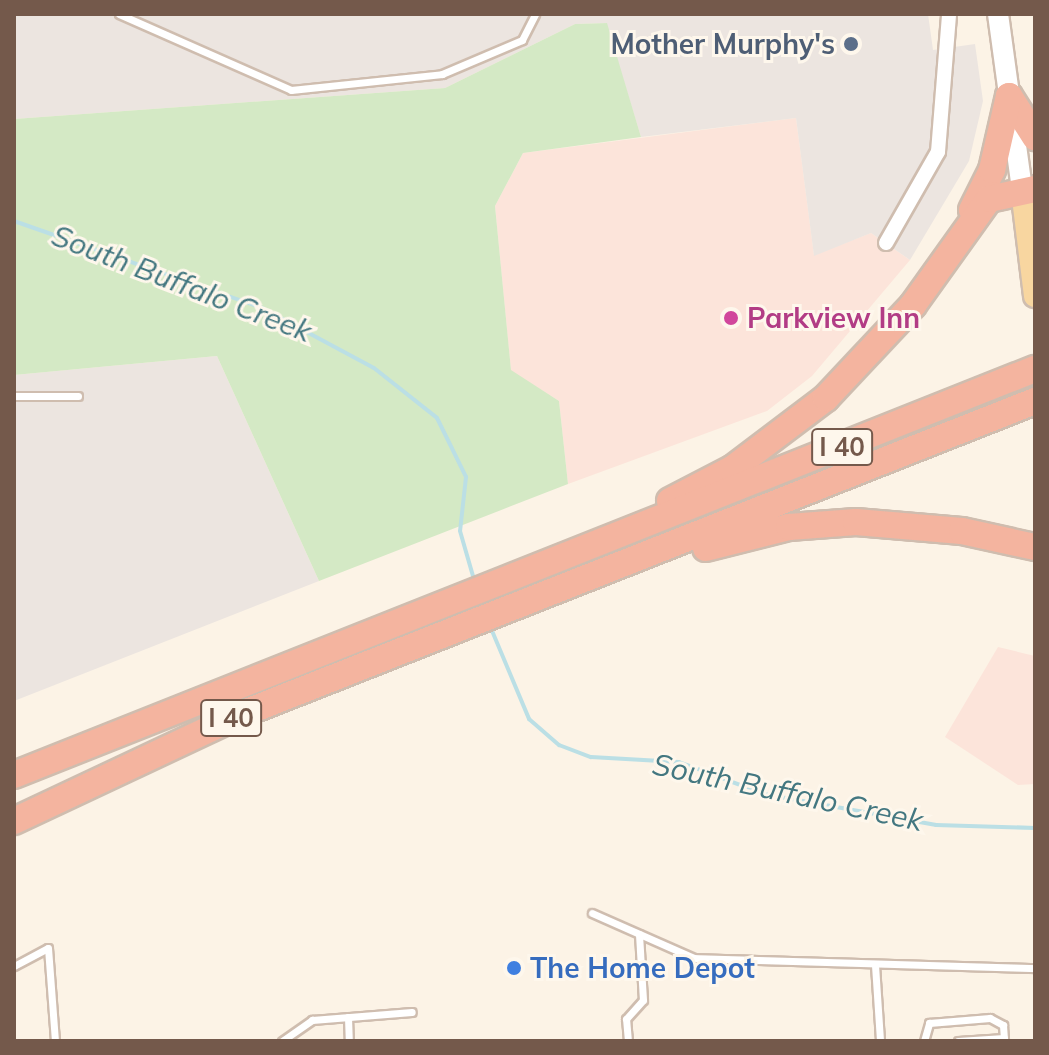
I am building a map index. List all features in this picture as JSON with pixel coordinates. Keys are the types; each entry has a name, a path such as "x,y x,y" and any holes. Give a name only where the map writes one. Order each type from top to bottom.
{"highway":[{"path":"1009,96 1035,137"},
{"path":"648,524 674,496 732,469 826,398 913,305 969,218 992,170 1009,96"},
{"path":"969,218 989,199 1028,190"},
{"name":"I 40","path":"14,775 27,766 445,604 1035,369"},
{"name":"I 40","path":"14,821 164,746 1035,401"},
{"path":"659,550 699,550 761,532 856,522 962,531 1035,547"}],"main road":[{"path":"998,14 1009,96 1028,190 1035,296"}],"street":[{"path":"886,243 938,152 949,14"}],"lane":[{"path":"119,14 291,90 442,74 522,40 535,14"},
{"path":"14,396 78,396"},
{"path":"592,913 694,958 1035,968"},
{"path":"628,1041 626,1019 643,1000 639,934"},
{"path":"14,966 48,948 55,1039 45,1041"},
{"path":"875,965 880,1041"},
{"path":"282,1041 301,1023 412,1012"},
{"path":"348,1017 349,1041"},
{"path":"924,1041 929,1023 990,1018 1003,1025 1004,1039 958,1041"}],"shaded area":[{"path":"14,14 928,14 933,50 975,44 983,101 969,161 910,260 871,233 814,256 796,118 641,137 606,23 575,24 445,88 14,119"},
{"path":"796,118 814,255 871,233 910,260 812,376 767,411 568,484 559,401 511,371 495,206 523,153"},
{"path":"217,356 319,581 14,701 14,375"},
{"path":"998,647 1035,656 1035,784 1018,785 945,737"}],"green space":[{"path":"607,23 641,137 523,153 495,206 511,370 559,401 568,484 319,581 217,356 14,375 14,119 445,88 575,24"}],"waterway":[{"name":"South Buffalo Creek","path":"14,221 262,308 374,368 437,418 466,477 460,531 475,583"},
{"name":"South Buffalo Creek","path":"490,626 529,719 559,745 591,757 679,762 764,794 936,825 1035,828"}],"place":[{"name":"Mother Murphy's","path":"851,44"},
{"name":"Parkview Inn","path":"731,318"},
{"name":"The Home Depot","path":"514,968"}]}
